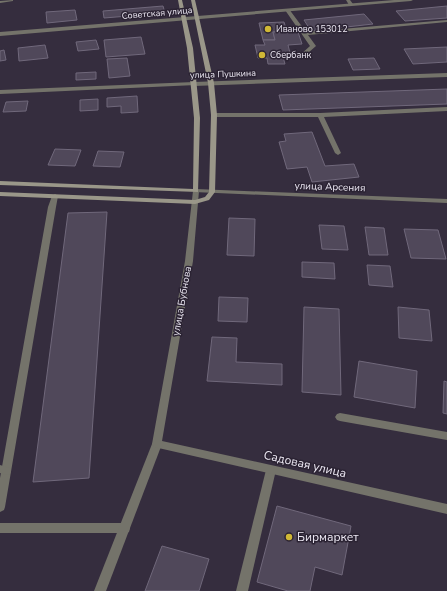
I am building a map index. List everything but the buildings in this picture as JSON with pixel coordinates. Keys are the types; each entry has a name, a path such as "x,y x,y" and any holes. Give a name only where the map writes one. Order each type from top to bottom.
{"main road":[{"name":"улица Бубнова","path":"180,0 194,84 197,118 196,191"},
{"path":"0,194 195,202 207,199 212,192 214,115 211,83 193,0"},
{"name":"улица Арсения","path":"0,183 196,191"}],"street":[{"path":"0,2 11,0"},
{"name":"Советская улица","path":"0,34 287,10 350,2 411,0"},
{"path":"287,10 313,46 301,57"},
{"path":"305,34 447,22"},
{"name":"улица Пушкина","path":"0,92 447,75"},
{"path":"214,115 320,115 447,109"},
{"path":"320,115 338,153"},
{"name":"улица Арсения","path":"196,191 447,201"},
{"name":"улица Бубнова","path":"100,591 157,444 189,260 196,191"},
{"path":"0,507 3,470 55,196"},
{"path":"340,417 447,436"},
{"name":"Садовая улица","path":"157,444 447,509"},
{"path":"242,591 271,470"},
{"path":"0,528 125,528"}],"place":[{"name":"Иваново 153012","path":"268,29"},
{"name":"Сбербанк","path":"262,55"},
{"name":"Бирмаркет","path":"289,537"}]}
